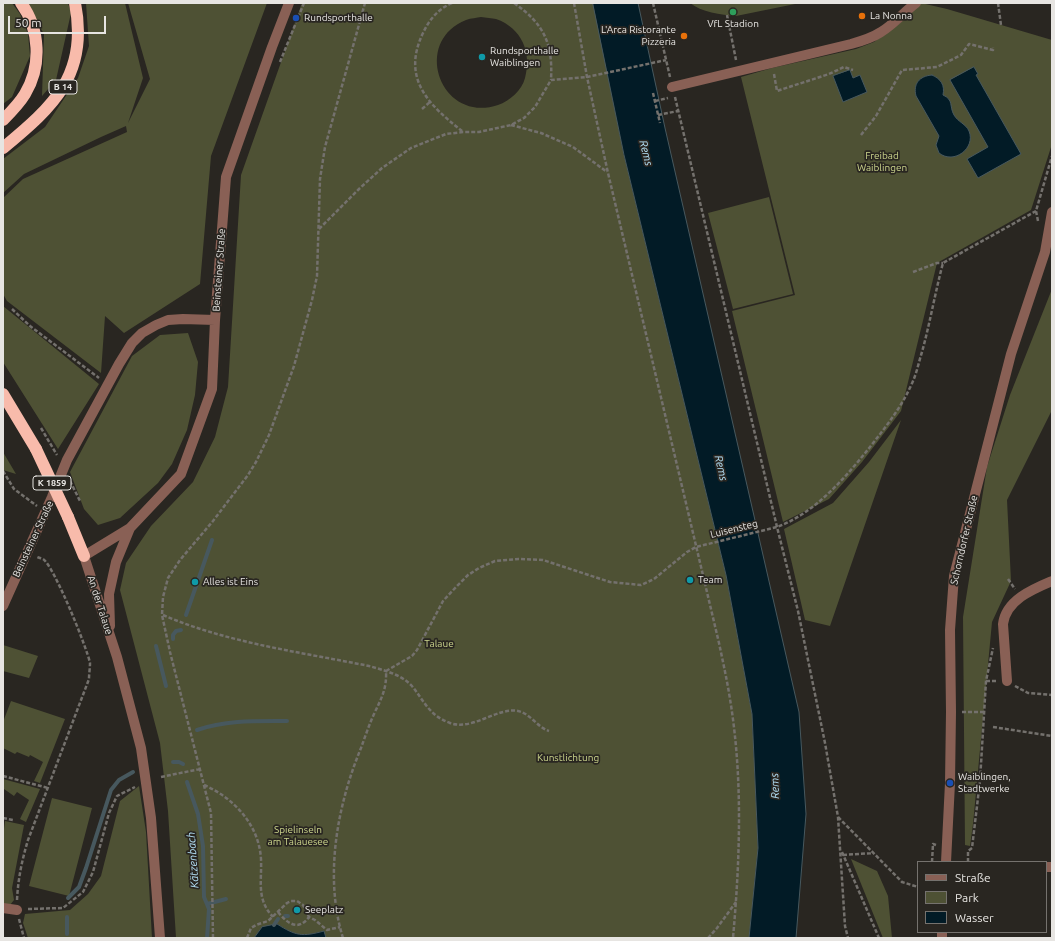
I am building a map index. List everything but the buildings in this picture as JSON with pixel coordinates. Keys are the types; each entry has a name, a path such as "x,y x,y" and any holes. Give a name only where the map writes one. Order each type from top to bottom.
{"highway":[{"path":"3,120 15,108 26,93 33,77 37,59 36,42 32,25 21,3"},
{"name":"B 14","path":"3,148 42,114 59,94 66,82 76,57 79,42 79,22 75,3"},
{"name":"K 1859","path":"3,394 36,449 68,517 84,556"}],"street":[{"name":"Beinsteiner Straße","path":"3,606 5,595 26,554 67,460 132,343 142,333 168,320 215,320 226,177 272,46 289,3"},
{"path":"673,92 738,70 851,44 870,38 881,33 916,3"},
{"name":"Schorndorfer Straße","path":"946,861 952,712 950,630 954,576 1011,354 1045,252 1052,212"},
{"name":"Schorndorfer Straße","path":"1045,252 1052,240"},
{"path":"84,556 130,528 181,474 212,390 215,320"},
{"path":"110,636 109,594 116,562 130,528"},
{"name":"An der Talaue","path":"84,556 110,636 141,748 152,818 160,938"},
{"path":"1007,681 1003,624 1004,616 1011,605 1023,595 1052,580"},
{"path":"3,908 17,910"}],"path":[{"path":"213,938 211,813 170,652 162,615 163,597 168,578 180,560 213,521 256,462 269,435 294,366 317,276 320,179 325,147 365,3"},
{"path":"452,3 443,7 425,28 415,52 414,62 421,88 430,102 463,132"},
{"path":"319,229 376,173 411,148 446,134 479,132 511,125 524,118 535,107 551,80 552,60 545,37 530,14 514,3"},
{"path":"574,3 587,77 608,173 719,643 732,716 739,800 738,861 733,938"},
{"path":"653,3 798,611 825,743 838,817 845,926 848,938"},
{"path":"998,3 1001,25"},
{"path":"727,16 738,70"},
{"path":"861,135 876,116 902,70 937,67 961,55 969,44 993,50 994,47"},
{"path":"551,80 587,77 666,60"},
{"path":"772,68 777,90 829,74 844,67 853,70"},
{"path":"655,101 673,92"},
{"path":"653,93 660,123"},
{"path":"422,109 430,102"},
{"path":"658,115 678,111"},
{"path":"511,125 541,133 573,147 608,173"},
{"path":"913,272 937,263 943,263 1036,211 1052,156"},
{"name":"Luisensteg","path":"696,547 788,523 802,514 826,494 856,464 897,414 914,380 943,263"},
{"path":"12,309 30,326 108,384"},
{"path":"42,428 80,501"},
{"path":"3,471 14,489 26,498"},
{"path":"386,671 412,656 417,650 439,607 456,587 479,568 495,561 519,559 542,560 610,582 641,585 654,579 687,552 696,547"},
{"path":"18,886 22,861 28,840 89,679 90,664 78,630 54,574 43,559 26,554"},
{"path":"1008,579 1015,589 1011,594"},
{"path":"162,615 222,636 369,666 386,671 402,678 410,685 428,709 439,718 451,723 464,724 507,712 518,711 526,714 542,728 549,731"},
{"path":"968,861 968,851 972,848 980,781 986,681 993,645"},
{"path":"343,938 336,904 334,880 336,846 339,827 346,790 358,754 382,698 387,682 386,671"},
{"path":"1007,681 1028,693 1052,695"},
{"path":"964,712 984,712"},
{"path":"993,727 1052,736"},
{"path":"161,778 200,769"},
{"path":"3,776 48,788"},
{"path":"24,938 17,910 63,908 83,892 93,872 109,813 117,796 138,785"},
{"path":"204,785 214,789 236,806 247,818 254,830 259,843 261,858 261,898 264,905 273,917"},
{"path":"838,817 902,882 917,887"},
{"path":"3,818 13,820"},
{"path":"841,850 879,938"},
{"path":"843,855 874,853"},
{"path":"246,938 251,928 268,921 287,903 297,901 303,905 309,917 327,930 340,927"},
{"path":"708,938 736,902"},
{"path":"278,912 286,921 294,925 304,923 309,917"}],"green space":[{"path":"3,3 12,3 20,14 28,34 30,56 12,97 3,104"},
{"path":"26,3 68,3 71,13 56,80 42,96 44,34"},
{"path":"86,3 125,3 143,78 128,123 150,79 128,3 267,3 211,156 200,284 124,333 105,316 101,373 7,301 3,294 3,198 23,179 127,132 126,126 24,174 3,193 3,159 45,127 78,78 89,46"},
{"name":"Talaue","path":"302,3 593,3 624,155 726,575 752,714 758,848 749,938 326,938 323,931 304,935 289,931 277,924 262,927 254,938 176,938 168,811 160,743 120,590 126,563 151,526 193,482 215,437 228,387 241,175","holes":["481,17 496,19 512,28 523,42 526,51 527,69 521,87 511,98 498,105 478,108 461,103 448,92 440,78 437,62 440,45 449,31 466,20"]},
{"name":"VfL Stadion","path":"690,3 800,3 736,16 705,11"},
{"name":"Freibad Waiblingen","path":"921,3 947,9 1052,40 1052,144 1031,210 937,263 901,411 862,462 829,499 783,522 732,311 795,295 741,77 772,68 856,49 874,42 899,24"},
{"path":"769,197 793,294 733,309 708,213"},
{"path":"1052,289 1052,410 1007,500 1011,581 992,622 970,846 965,845 963,617 987,467 1010,395"},
{"path":"3,306 99,384 58,449 3,362"},
{"path":"188,333 198,362 195,395 187,430 172,464 158,483 120,518 98,525 84,509 70,472 132,356 160,335"},
{"path":"901,420 830,626 805,620 784,529 833,503 869,462"},
{"path":"3,452 16,474 3,470"},
{"path":"3,645 38,656 29,678 3,671"},
{"path":"11,701 65,719 40,783 34,781 43,762 30,755 29,757 17,752 15,754 3,748 3,722"},
{"path":"3,779 40,789 26,822 20,819 29,800 17,792 14,796 4,789 3,790"},
{"path":"139,786 146,832 152,938 28,938 23,923 25,914 70,910 88,894 101,876 120,801"},
{"path":"52,798 92,808 69,896 29,886"},
{"path":"5,821 24,825 12,888 14,900 10,905 3,904 3,837"},
{"path":"851,859 877,871 888,896 892,938 883,938"}],"water":[{"name":"Rems","path":"593,3 638,3 665,128 799,712 806,814 796,938 749,938 758,848 752,714 726,575 624,155"},
{"path":"974,67 978,74 976,75 1021,154 978,178 967,159 988,147 950,80"},
{"path":"850,70 853,78 860,75 867,92 843,102 833,76"},
{"path":"932,75 938,78 942,83 943,95 949,99 954,115 969,131 970,137 967,149 957,156 945,156 939,153 936,145 939,136 916,96 915,88 918,81 924,77"},
{"path":"277,924 289,931 304,935 324,931 326,938 254,938 262,927"}],"waterway":[{"path":"186,615 212,540"},
{"path":"173,639 173,635 176,631 181,630"},
{"path":"156,646 166,686"},
{"path":"197,730 219,724 253,721 287,721"},
{"name":"Kätzenbach","path":"173,762 183,764"},
{"name":"Kätzenbach","path":"68,898 79,887 111,790 119,780 133,772"},
{"name":"Kätzenbach","path":"187,782 198,814 203,846 204,897 209,909 207,938"},
{"path":"207,904 226,899"},
{"name":"Kätzenbach","path":"67,917 67,934"},
{"path":"274,925 278,919"}],"place":[{"name":"VfL Stadion","path":"733,12"},
{"name":"La Nonna","path":"862,16"},
{"name":"Rundsporthalle","path":"296,18"},
{"name":"L'Arca Ristorante Pizzeria","path":"684,36"},
{"name":"Rundsporthalle Waiblingen","path":"482,57"},
{"name":"Team","path":"690,580"},
{"name":"Alles ist Eins","path":"195,582"},
{"name":"Waiblingen, Stadtwerke","path":"950,783"},
{"name":"Seeplatz","path":"297,910"}],"park label":[{"name":"Kunstlichtung","path":"568,758"},
{"name":"Spielinseln am Talauesee","path":"298,836"}]}
